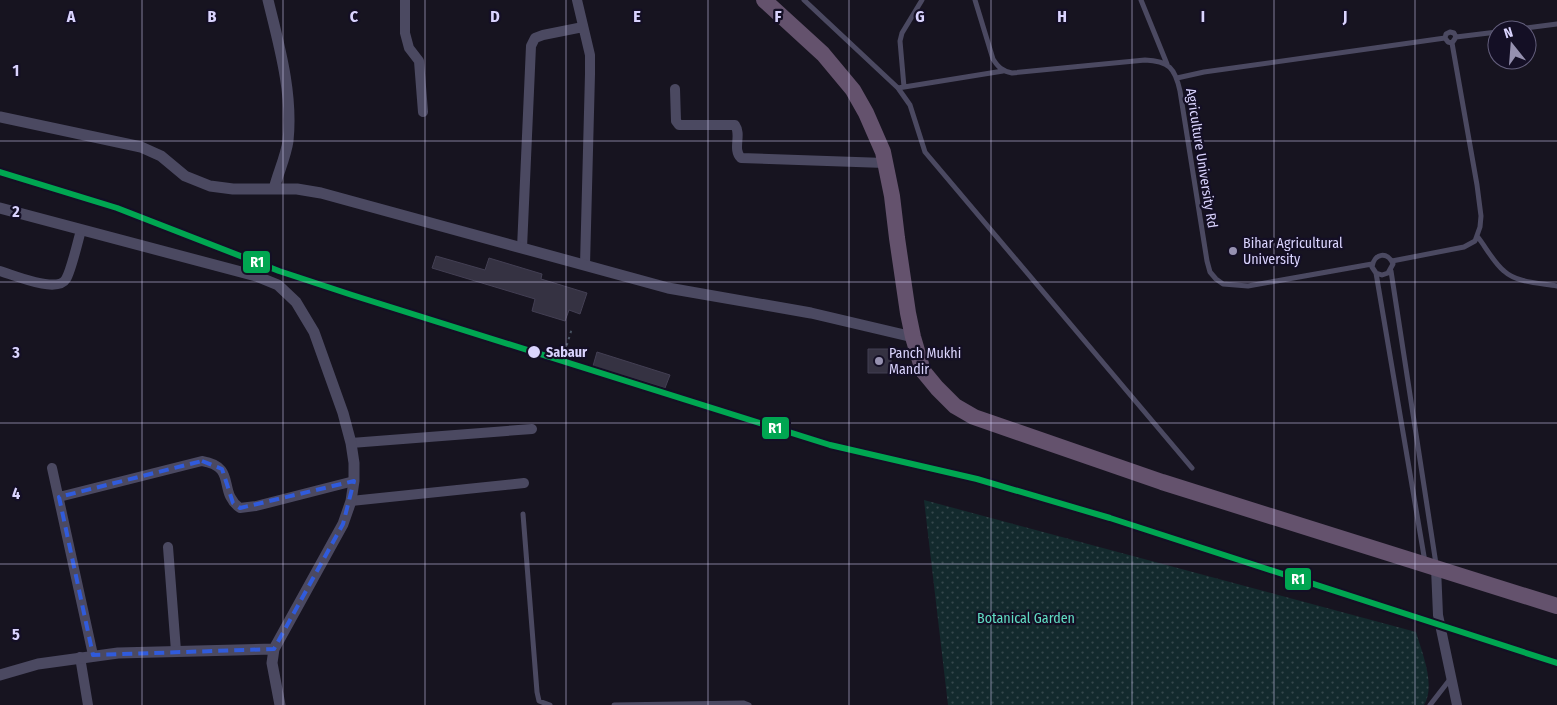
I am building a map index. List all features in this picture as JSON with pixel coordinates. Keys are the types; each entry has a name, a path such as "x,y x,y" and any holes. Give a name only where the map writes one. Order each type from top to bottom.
{"highway":[{"path":"764,0 823,54 853,90 883,152 892,196 897,238 914,337 924,370 937,388 955,406 974,417 1162,482 1557,606"}],"street":[{"path":"268,0 283,63 288,116 288,142 274,189"},
{"path":"404,0 405,33 410,48 419,61 423,112"},
{"path":"577,0 590,55 585,265"},
{"path":"522,248 532,46 535,38 543,35 583,27"},
{"path":"675,89 676,121 679,125 735,125 737,129 738,155 741,158 885,163"},
{"path":"0,117 141,147 161,156 185,176 210,186 233,189 298,188 668,288 811,313 914,337"},
{"path":"0,208 256,276 278,285 296,302 314,332 343,413 351,443 354,481 351,501 343,524 274,649 272,663 280,705"},
{"path":"0,271 52,286 61,284 67,278 81,230"},
{"path":"351,443 532,429"},
{"path":"59,497 202,462 214,463 222,469 233,503 240,508 256,506 354,481"},
{"path":"52,468 93,655"},
{"path":"351,501 524,484"},
{"path":"168,547 176,651"},
{"path":"1431,566 1438,615 1456,701 1465,705"},
{"path":"0,675 38,664 93,655 274,649"},
{"path":"80,657 88,705"}],"lane":[{"path":"804,0 898,88 910,105 925,152 1192,468"},
{"path":"904,88 900,41 902,33 922,0"},
{"path":"975,0 993,59 1003,71"},
{"name":"Agriculture University Rd","path":"1141,0 1167,64 1177,78 1207,261 1210,272 1216,279 1223,284 1248,286 1372,264"},
{"path":"1537,27 1557,24"},
{"path":"1445,38 1446,34 1450,32 1454,33 1456,38"},
{"path":"1392,261 1464,247 1470,245 1477,236 1481,216 1477,185 1452,43 1456,38 1487,33"},
{"path":"1445,38 1448,42 1452,43"},
{"path":"1177,78 1204,72 1445,38"},
{"path":"898,88 1003,71 1012,73 1145,60 1158,60 1167,64"},
{"path":"1477,236 1503,271 1509,275 1557,286"},
{"path":"1392,261 1387,256 1381,255 1375,258 1372,267 1376,273 1431,566"},
{"path":"1392,261 1391,271 1431,566"},
{"path":"1376,273 1382,275 1391,271"},
{"path":"523,514 537,692 540,701 550,705"},
{"path":"1430,705 1452,676"},
{"path":"614,705 744,703 749,705"}],"path":[{"path":"563,358 572,328"}],"highlighted area":[{"path":"202,461 222,469 233,503 240,508 354,481 343,524 274,649 93,655 59,497"}],"green space":[{"name":"Botanical Garden","path":"924,500 1416,632 1427,669 1429,688 1424,705 948,705"}],"building":[{"path":"436,256 485,270 489,258 542,274 541,279 587,293 580,314 569,310 565,321 532,311 535,299 432,268"},
{"name":"Panch Mukhi Mandir","path":"868,349 891,349 891,373 868,373"},
{"path":"597,352 670,375 665,388 593,366"}],"transit line":[{"name":"R1","path":"0,172 117,208 279,271 352,295 830,445 977,479 1110,518 1557,663"}],"place":[{"name":"Bihar Agricultural University","path":"1233,251"},
{"name":"Sabaur","path":"534,352"},
{"name":"Panch Mukhi Mandir","path":"879,361"}]}
